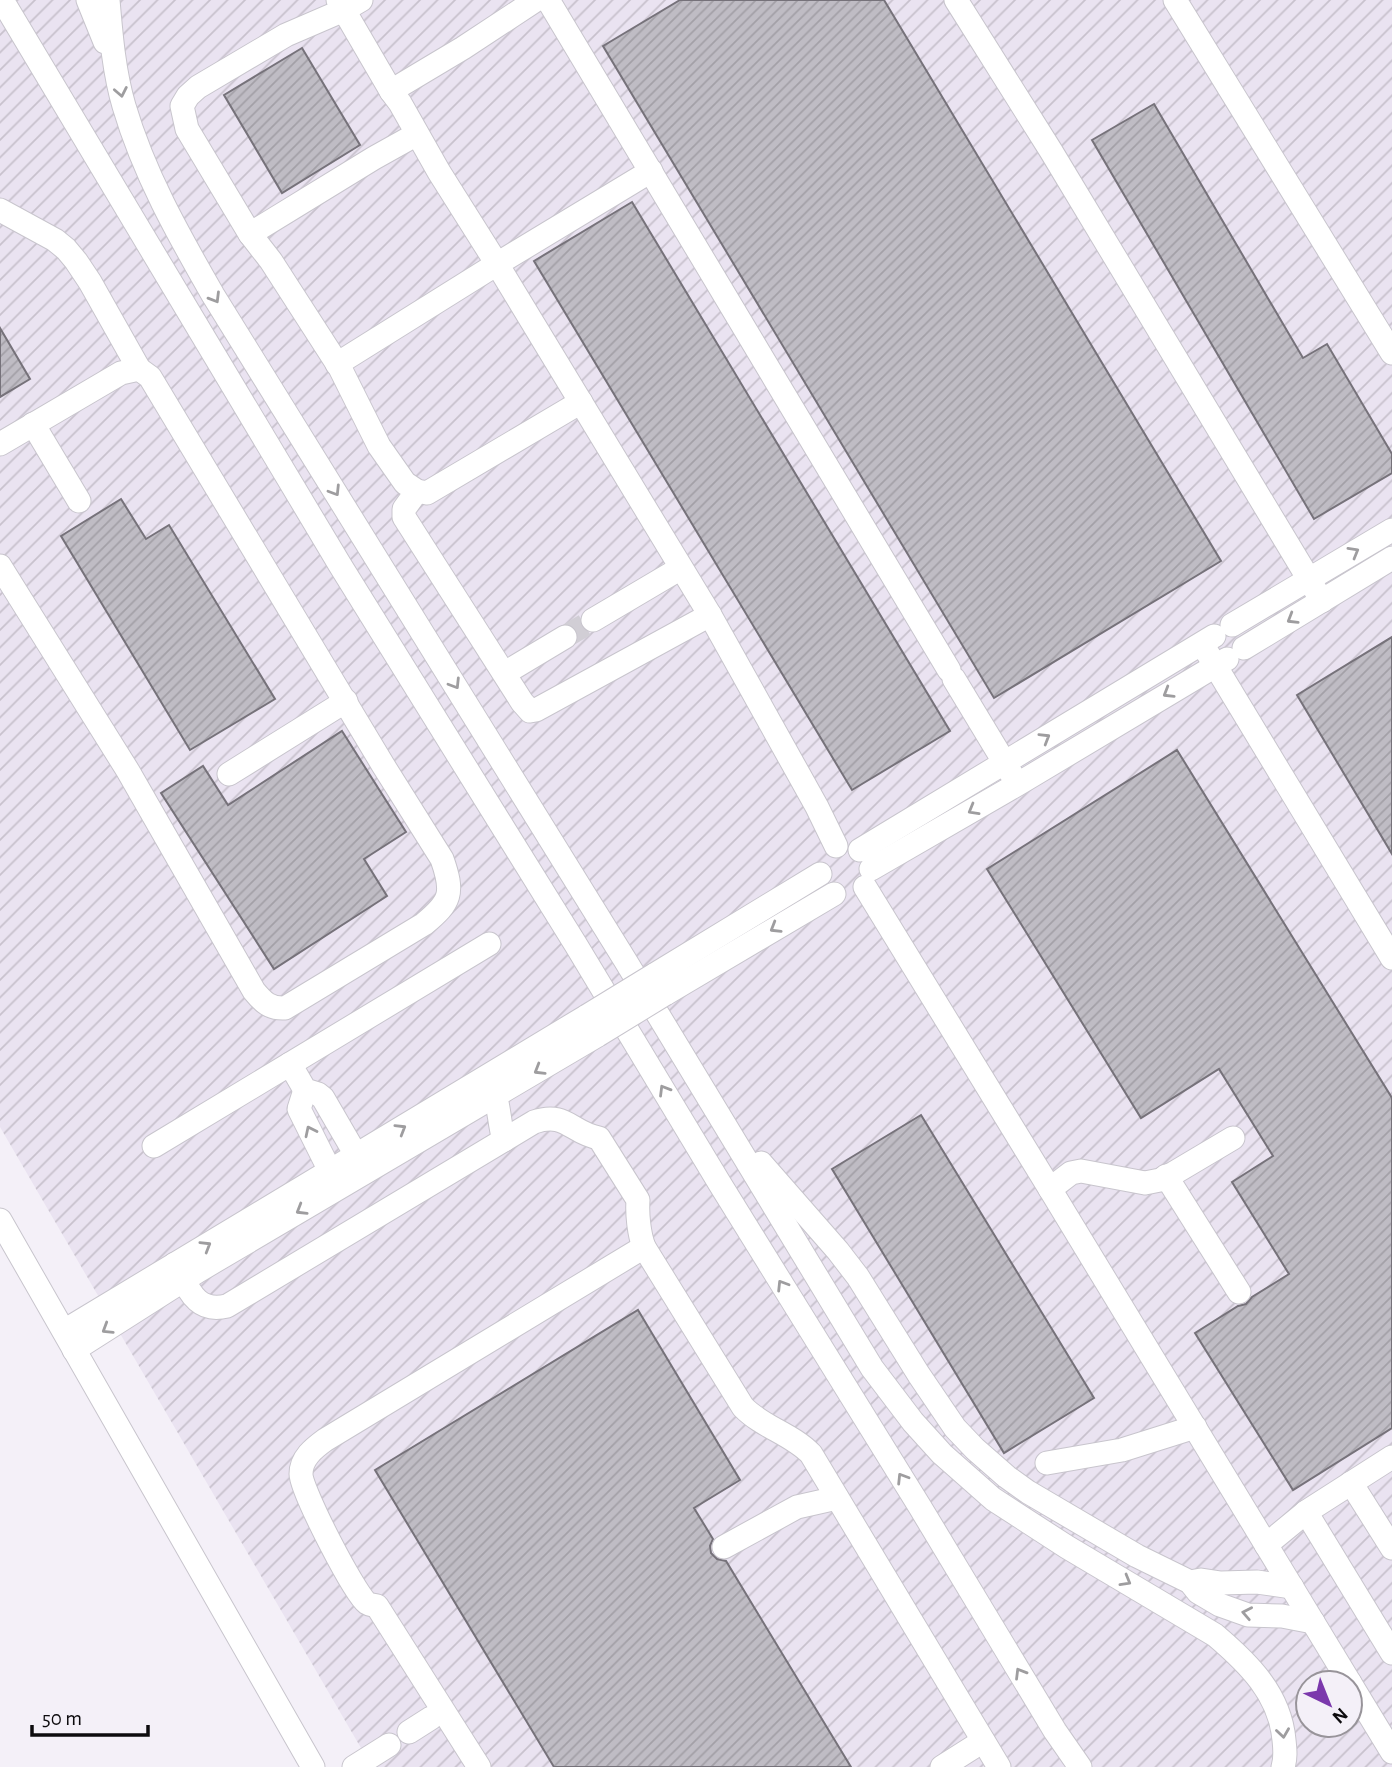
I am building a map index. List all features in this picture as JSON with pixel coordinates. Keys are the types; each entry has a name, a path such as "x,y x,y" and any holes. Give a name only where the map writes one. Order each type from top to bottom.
{"street":[{"path":"2,0 341,565 1055,1731 1080,1767"},
{"path":"20,0 34,53"},
{"path":"88,0 102,37 115,60"},
{"path":"108,0 110,32 123,104 151,181 171,221 241,341 726,1125 872,1368 913,1422 942,1454 993,1499 1067,1547 1215,1635 1234,1652 1261,1679 1273,1700 1283,1726 1286,1757 1283,1767"},
{"path":"391,91 536,0"},
{"path":"548,0 1018,784"},
{"path":"956,0 1051,151 1322,601"},
{"path":"1175,0 1392,353"},
{"path":"581,402 427,493 417,491 405,483 379,446 337,364 271,261 250,234 187,128 182,106 188,96 198,87 275,41 348,3 391,91 400,103 710,615 836,846"},
{"path":"250,234 417,134"},
{"path":"337,364 651,171"},
{"path":"0,210 55,240 66,249 90,282 139,369 150,377 442,859 448,875 446,904 424,925 285,1007 269,1007 254,991 128,771 0,566"},
{"path":"215,357 241,341"},
{"path":"0,444 121,373 139,369"},
{"path":"33,424 79,501"},
{"path":"417,491 404,509 404,517 530,711 710,615"},
{"path":"1341,1669 1051,1189 866,869 853,846 836,846 828,851 820,866 822,882 834,894 851,896 859,893 866,869 1004,762 1392,530"},
{"path":"866,869 1018,784 1392,558"},
{"path":"593,620 681,568"},
{"path":"1216,635 1392,958"},
{"path":"505,673 565,637"},
{"path":"229,774 346,701"},
{"path":"457,753 486,735"},
{"path":"659,985 820,874"},
{"path":"69,1341 179,1272 659,985 834,894"},
{"path":"154,1146 489,944"},
{"path":"290,1064 305,1090 323,1098 361,1164"},
{"path":"492,1086 504,1140"},
{"path":"305,1090 299,1109 334,1180"},
{"path":"179,1272 194,1298 201,1304 218,1308 227,1306 534,1122 547,1118 561,1120 589,1136 599,1138 638,1200 644,1247 743,1407 811,1454 999,1767"},
{"path":"726,1125 858,1277 943,1412 975,1449 1007,1477 1138,1556 1190,1582 1198,1592 1233,1610 1248,1615 1282,1616 1312,1622"},
{"path":"1051,1189 1071,1173 1081,1171 1145,1183 1166,1176 1233,1138"},
{"path":"1166,1176 1239,1292"},
{"path":"0,1220 313,1767"},
{"path":"462,1767 366,1615 367,1603 345,1570 304,1486 301,1473 304,1460 311,1450 336,1432 644,1247"},
{"path":"1047,1463 1122,1450 1195,1427"},
{"path":"1266,1545 1306,1512 1392,1457"},
{"path":"1351,1483 1392,1548"},
{"path":"724,1547 797,1507 837,1498"},
{"path":"1306,1512 1392,1653"},
{"path":"1190,1582 1257,1582 1292,1587"},
{"path":"367,1603 377,1606 479,1767"},
{"path":"1364,1706 1392,1752"},
{"path":"409,1732 431,1718"},
{"path":"942,1767 983,1741"},
{"path":"354,1767 389,1745"}],"shaded area":[{"path":"0,0 1392,0 1392,1767 372,1767 0,1127"}],"building":[{"path":"680,0 884,0 1221,561 994,698 603,46"},
{"path":"302,48 360,145 282,193 224,95"},
{"path":"1154,104 1303,358 1327,344 1392,454 1392,473 1314,519 1092,140"},
{"path":"632,202 950,731 852,790 534,261"},
{"path":"0,328 30,379 0,397"},
{"path":"121,499 146,539 169,525 275,699 190,750 61,536"},
{"path":"1392,637 1392,854 1297,695"},
{"path":"342,731 406,832 364,859 387,896 274,969 161,793 203,766 228,805"},
{"path":"1177,750 1392,1098 1392,1428 1293,1490 1195,1333 1238,1306 1246,1304 1252,1297 1289,1274 1232,1182 1273,1156 1219,1069 1141,1118 987,869"},
{"path":"921,1115 1094,1398 1004,1453 832,1169"},
{"path":"638,1310 740,1480 694,1508 713,1539 711,1553 717,1559 726,1561 851,1767 554,1767 375,1470"}],"tunnel":[{"path":"565,637 593,620"}]}
